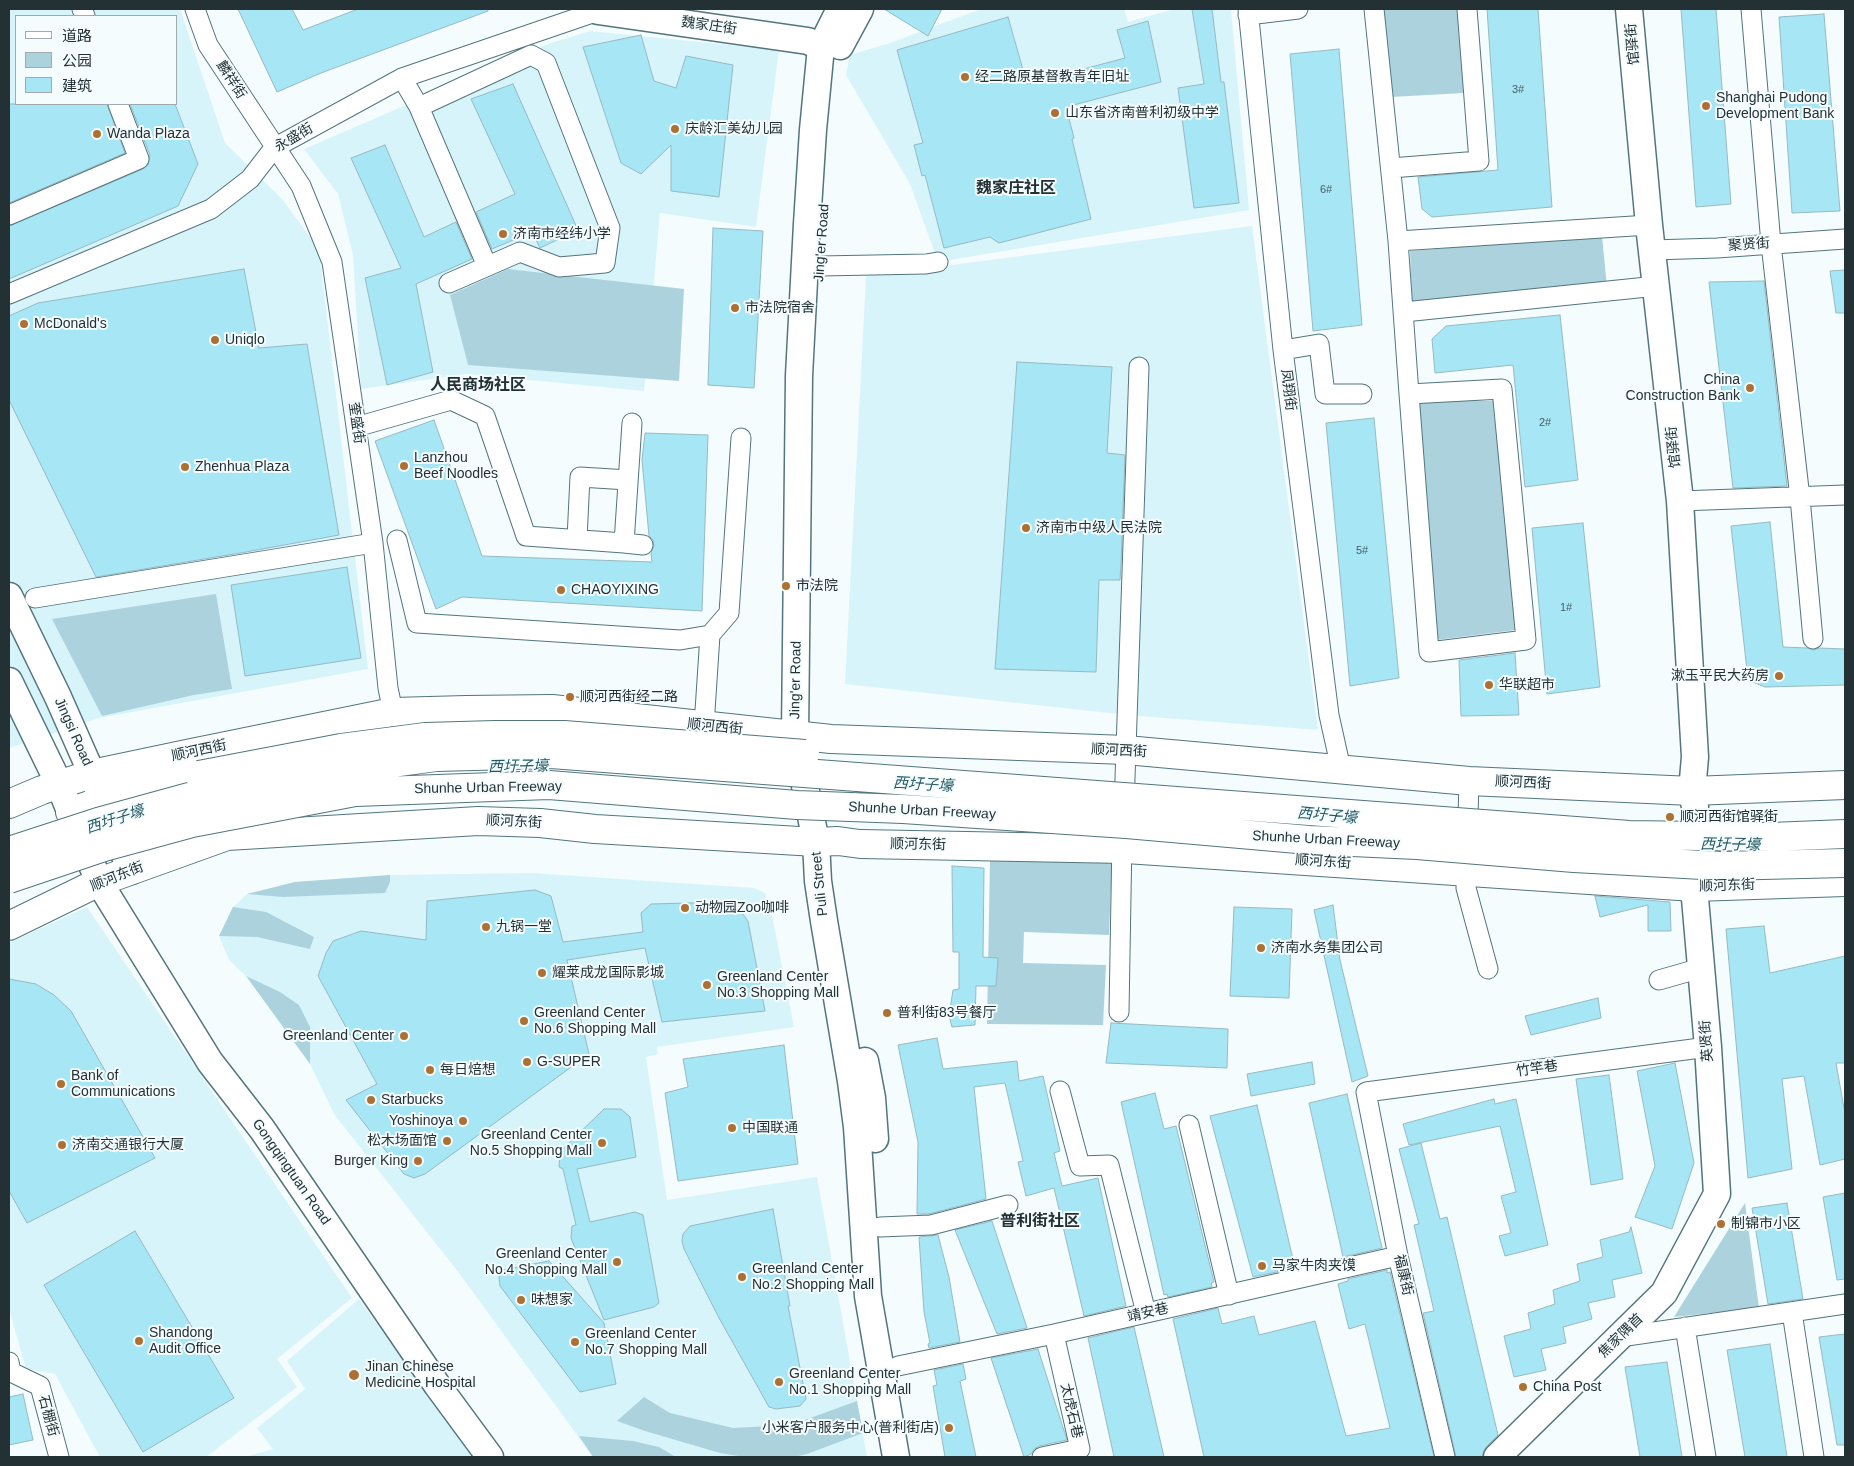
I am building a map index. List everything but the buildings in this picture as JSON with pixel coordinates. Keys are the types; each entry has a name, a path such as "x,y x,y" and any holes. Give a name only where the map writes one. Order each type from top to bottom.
{"main road":[{"name":"顺河西街","path":"9,804 59,784 92,774 393,712 552,710 832,739 1126,750 1469,781 1692,791 1845,785"},
{"name":"顺河西街","path":"71,815 111,821 115,796 127,795 311,741 393,712"},
{"path":"199,774 341,748 425,738 564,735 927,764 1045,778 1156,800"},
{"name":"Shunhe Urban Freeway","path":"9,850 98,822 189,797 354,768 436,757 551,754 1629,835 1771,837 1845,834"},
{"name":"Shunhe Urban Freeway","path":"9,879 104,847 192,823 355,792 548,785 797,805 903,809 1310,840 1417,845 1574,858 1721,866 1845,863"},
{"path":"226,836 269,820 344,808 546,803 775,817 951,825 1124,825"},
{"name":"顺河东街","path":"9,926 94,870 131,871 226,836 478,820 540,823 595,829 860,844 1124,825 1466,872 1704,884 1845,882"}],"street":[{"name":"麟祥街","path":"195,9 208,45 274,148"},
{"name":"Jing'er Road","path":"795,735 800,376 812,140 821,47 840,9"},
{"name":"Jing'er Road","path":"795,735 806,727 813,705 820,266 834,59 860,9"},
{"path":"1248,12 1298,9"},
{"path":"1374,9 1404,312 1409,394 1429,652 1526,640 1502,389 1409,394"},
{"path":"1390,168 1479,161 1467,9"},
{"name":"馆驿街","path":"1629,9 1651,238 1680,501 1695,757 1692,791 1704,884"},
{"path":"1751,9 1771,244 1800,498 1813,640"},
{"name":"永盛街","path":"9,294 211,209 250,179 274,148 402,78 597,10"},
{"name":"魏家庄街","path":"597,10 808,40 821,47"},
{"name":"凤翔街","path":"1248,12 1283,350 1329,715 1341,770"},
{"path":"419,107 531,56 546,63 610,228 605,263 559,267 520,252 449,283"},
{"path":"402,78 419,107 488,266"},
{"path":"9,215 139,159 118,105"},
{"name":"奎盛街","path":"274,148 301,186 332,262 374,543 388,688 393,712"},
{"name":"聚贤街","path":"1398,242 1651,238 1717,248 1845,239"},
{"path":"820,266 926,264 938,262"},
{"path":"1404,312 1657,286"},
{"path":"1283,350 1319,344 1325,394 1362,394"},
{"path":"1119,1012 1124,791 1140,367"},
{"path":"356,427 451,400 485,416 526,536 624,542 643,546"},
{"path":"624,542 632,423"},
{"path":"704,726 710,635 729,613 741,438"},
{"path":"578,539 580,477 628,480"},
{"path":"1680,501 1845,495"},
{"path":"397,540 417,623 680,640 710,635"},
{"path":"34,598 374,543"},
{"name":"Jingsi Road","path":"9,596 58,697 92,774 131,871"},
{"path":"9,682 59,784 94,870"},
{"path":"795,735 816,842"},
{"path":"1469,781 1466,888 1488,969"},
{"name":"Puli Street","path":"816,842 833,879 872,1098 884,1294 914,1457"},
{"name":"Puli Street","path":"816,842 818,881 851,1081 868,1296 896,1457"},
{"name":"Gongqingtuan Road","path":"94,870 210,1062 262,1129 437,1385 490,1457"},
{"name":"英贤街","path":"1704,884 1701,968 1717,1194"},
{"path":"1658,980 1701,968"},
{"name":"竹竿巷","path":"1366,1092 1708,1047"},
{"path":"1060,1091 1080,1166 1109,1165 1146,1313"},
{"name":"福康街","path":"1366,1092 1398,1256 1445,1457"},
{"path":"1189,1125 1229,1294"},
{"name":"焦家隅首","path":"1497,1457 1664,1293 1717,1194"},
{"path":"880,1227 930,1225 1008,1205"},
{"name":"靖安巷","path":"898,1366 1054,1334 1398,1256"},
{"path":"1620,1337 1845,1304"},
{"path":"1792,1312 1814,1457"},
{"path":"1685,1327 1706,1457"},
{"name":"太虎石巷","path":"1042,1457 1080,1450 1054,1334"},
{"name":"石棚街","path":"9,1362 11,1372 40,1386 59,1457"}],"shaded area":[{"path":"9,9 180,9 225,143 282,199 319,249 368,669 99,718 9,748"},
{"name":"山东省济南普利初级中学","path":"981,9 1124,9 1128,22 1174,9 1231,9 1249,210 938,262 910,184 846,75 850,55 887,44"},
{"name":"济南市经纬小学","path":"590,31 779,50 756,227 660,213 644,391 467,374 361,389 353,255 338,194 304,149 548,44"},
{"name":"济南市中级人民法院","path":"1252,226 1318,730 1127,715 845,684 866,276"},
{"path":"531,873 754,888 765,893 771,910 794,1027 657,1047 658,1054 646,1057 667,1200 817,1177 867,1457 593,1457 459,1273 334,1114 310,1064 246,976 229,960 219,936 233,907 247,894 295,882 390,875"},
{"path":"87,907 352,1298 277,1359 297,1387 206,1457 100,1457 55,1374 26,1369 9,1309 9,943"},
{"name":"Jinan Chinese Medicine Hospital","path":"359,1299 472,1457 245,1457 273,1449 257,1428 305,1389 287,1361"}],"green space":[{"path":"1382,9 1458,9 1464,93 1391,97"},
{"path":"1602,236 1607,287 1412,301 1410,251"},
{"path":"508,269 684,289 679,381 468,365 450,295"},
{"path":"1418,401 1493,401 1516,630 1436,640"},
{"path":"216,594 232,689 194,695 102,716 52,619"},
{"path":"990,860 1112,863 1109,935 1024,932 1023,963 1106,965 1103,1025 987,1024"},
{"path":"390,875 390,882 385,893 283,897 247,894 295,882"},
{"path":"233,907 266,912 314,937 310,949 257,937 219,936"},
{"path":"246,976 280,992 299,1005 310,1027 310,1064"},
{"path":"1745,1203 1759,1308 1674,1317"},
{"path":"644,1397 670,1413 733,1428 791,1425 857,1401 863,1433 794,1457 744,1457 720,1453 617,1421"},
{"path":"579,1436 633,1441 659,1447 676,1457 593,1457"}],"waterway":[{"name":"西圩子壕","path":"1298,825 1319,827"}],"place":[{"name":"经二路原基督教青年旧址","path":"965,77"},
{"name":"Shanghai Pudong Development Bank","path":"1706,106"},
{"name":"山东省济南普利初级中学","path":"1055,113"},
{"name":"庆龄汇美幼儿园","path":"675,129"},
{"name":"Wanda Plaza","path":"97,134"},
{"name":"济南市经纬小学","path":"503,234"},
{"name":"市法院宿舍","path":"735,308"},
{"name":"McDonald's","path":"24,324"},
{"name":"Uniqlo","path":"215,340"},
{"name":"China Construction Bank","path":"1750,388"},
{"name":"Lanzhou Beef Noodles","path":"404,466"},
{"name":"Zhenhua Plaza","path":"185,467"},
{"name":"济南市中级人民法院","path":"1026,528"},
{"name":"市法院","path":"786,586"},
{"name":"CHAOYIXING","path":"561,590"},
{"name":"漱玉平民大药房","path":"1779,676"},
{"name":"华联超市","path":"1489,685"},
{"name":"顺河西街经二路","path":"570,697"},
{"name":"顺河西街馆驿街","path":"1670,817"},
{"name":"动物园Zoo咖啡","path":"685,908"},
{"name":"九锅一堂","path":"486,927"},
{"name":"济南水务集团公司","path":"1261,948"},
{"name":"耀莱成龙国际影城","path":"542,973"},
{"name":"Greenland Center No.3 Shopping Mall","path":"707,985"},
{"name":"普利街83号餐厅","path":"887,1013"},
{"name":"Greenland Center No.6 Shopping Mall","path":"524,1021"},
{"name":"Greenland Center","path":"404,1036"},
{"name":"G-SUPER","path":"527,1062"},
{"name":"每日焙想","path":"430,1070"},
{"name":"Bank of Communications","path":"61,1084"},
{"name":"Starbucks","path":"371,1100"},
{"name":"Yoshinoya","path":"463,1121"},
{"name":"中国联通","path":"732,1128"},
{"name":"松木场面馆","path":"447,1141"},
{"name":"Greenland Center No.5 Shopping Mall","path":"602,1143"},
{"name":"济南交通银行大厦","path":"62,1145"},
{"name":"Burger King","path":"418,1161"},
{"name":"制锦市小区","path":"1721,1224"},
{"name":"Greenland Center No.4 Shopping Mall","path":"617,1262"},
{"name":"马家牛肉夹馍","path":"1262,1266"},
{"name":"Greenland Center No.2 Shopping Mall","path":"742,1277"},
{"name":"味想家","path":"521,1300"},
{"name":"Shandong Audit Office","path":"139,1341"},
{"name":"Greenland Center No.7 Shopping Mall","path":"575,1342"},
{"name":"Jinan Chinese Medicine Hospital","path":"354,1375"},
{"name":"Greenland Center No.1 Shopping Mall","path":"779,1382"},
{"name":"China Post","path":"1523,1387"},
{"name":"小米客户服务中心(普利街店)","path":"949,1428"}],"district":[{"name":"魏家庄社区","path":"1016,189"},
{"name":"人民商场社区","path":"478,386"},
{"name":"普利街社区","path":"1040,1222"}]}
